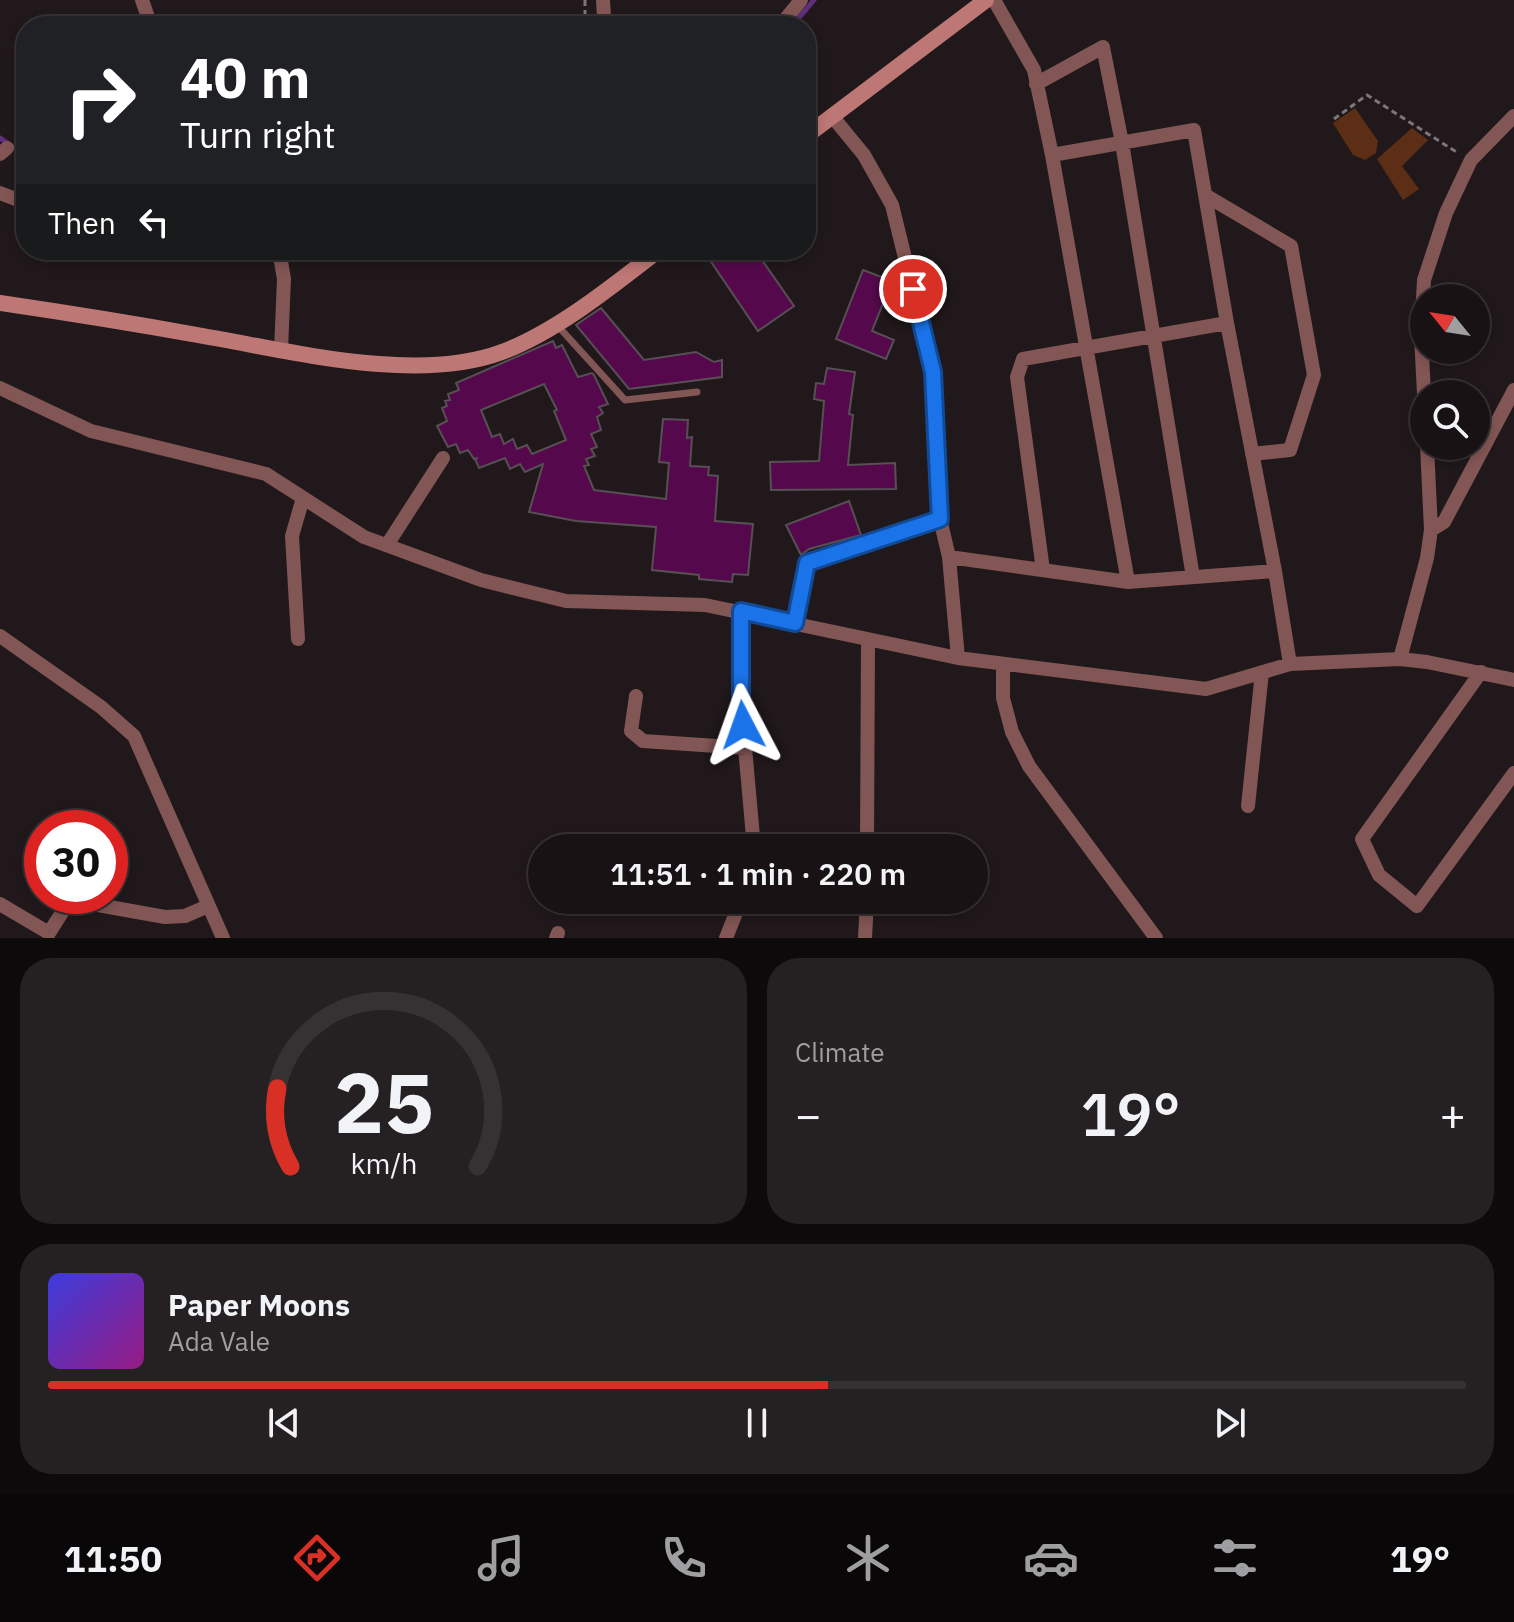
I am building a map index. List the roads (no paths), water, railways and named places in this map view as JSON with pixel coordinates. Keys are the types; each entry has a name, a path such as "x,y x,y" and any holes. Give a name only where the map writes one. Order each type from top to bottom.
{"street":[{"path":"788,16 801,0"},
{"path":"816,125 986,0"},
{"path":"994,0 1034,70 1128,582"},
{"path":"1036,84 1103,47 1122,143 1193,577"},
{"path":"832,116 864,155 892,205 933,372 940,519 949,557 958,658"},
{"path":"1423,380 1421,335 1424,280 1446,213 1471,160 1514,116"},
{"path":"1052,155 1194,130 1290,664"},
{"path":"1205,195 1291,246 1314,375 1290,450 1252,454"},
{"path":"281,260 284,279 281,350"},
{"path":"0,303 354,362 431,365 467,361 503,352 556,324 645,260"},
{"path":"1043,570 1017,377 1023,359 1227,323"},
{"path":"0,388 91,431 266,474 364,537 481,580 566,601 705,605 958,658 1206,689 1290,664 1400,659 1514,680"},
{"path":"1431,530 1444,522 1514,390"},
{"path":"387,545 443,458"},
{"path":"1400,659 1427,558 1431,530 1428,460"},
{"path":"298,639 292,536 303,498"},
{"path":"795,623 807,563 940,519"},
{"path":"949,557 1128,582 1275,571"},
{"path":"741,611 741,703 753,834"},
{"path":"0,636 101,707 134,736 223,938"},
{"path":"867,834 868,641"},
{"path":"1003,665 1003,698 1012,732 1029,766 1156,938"},
{"path":"1248,806 1262,672"},
{"path":"1481,672 1362,839 1379,875 1417,906 1514,773"},
{"path":"636,696 631,731 643,741 746,748"},
{"path":"0,904 49,933 70,900 165,917 185,916 208,906"},
{"path":"726,938 735,914"},
{"path":"865,938 866,914"}],"lane":[{"path":"556,324 625,400 697,392"}],"waterway":[{"path":"800,16 814,0"},
{"path":"0,138 16,149"}]}
